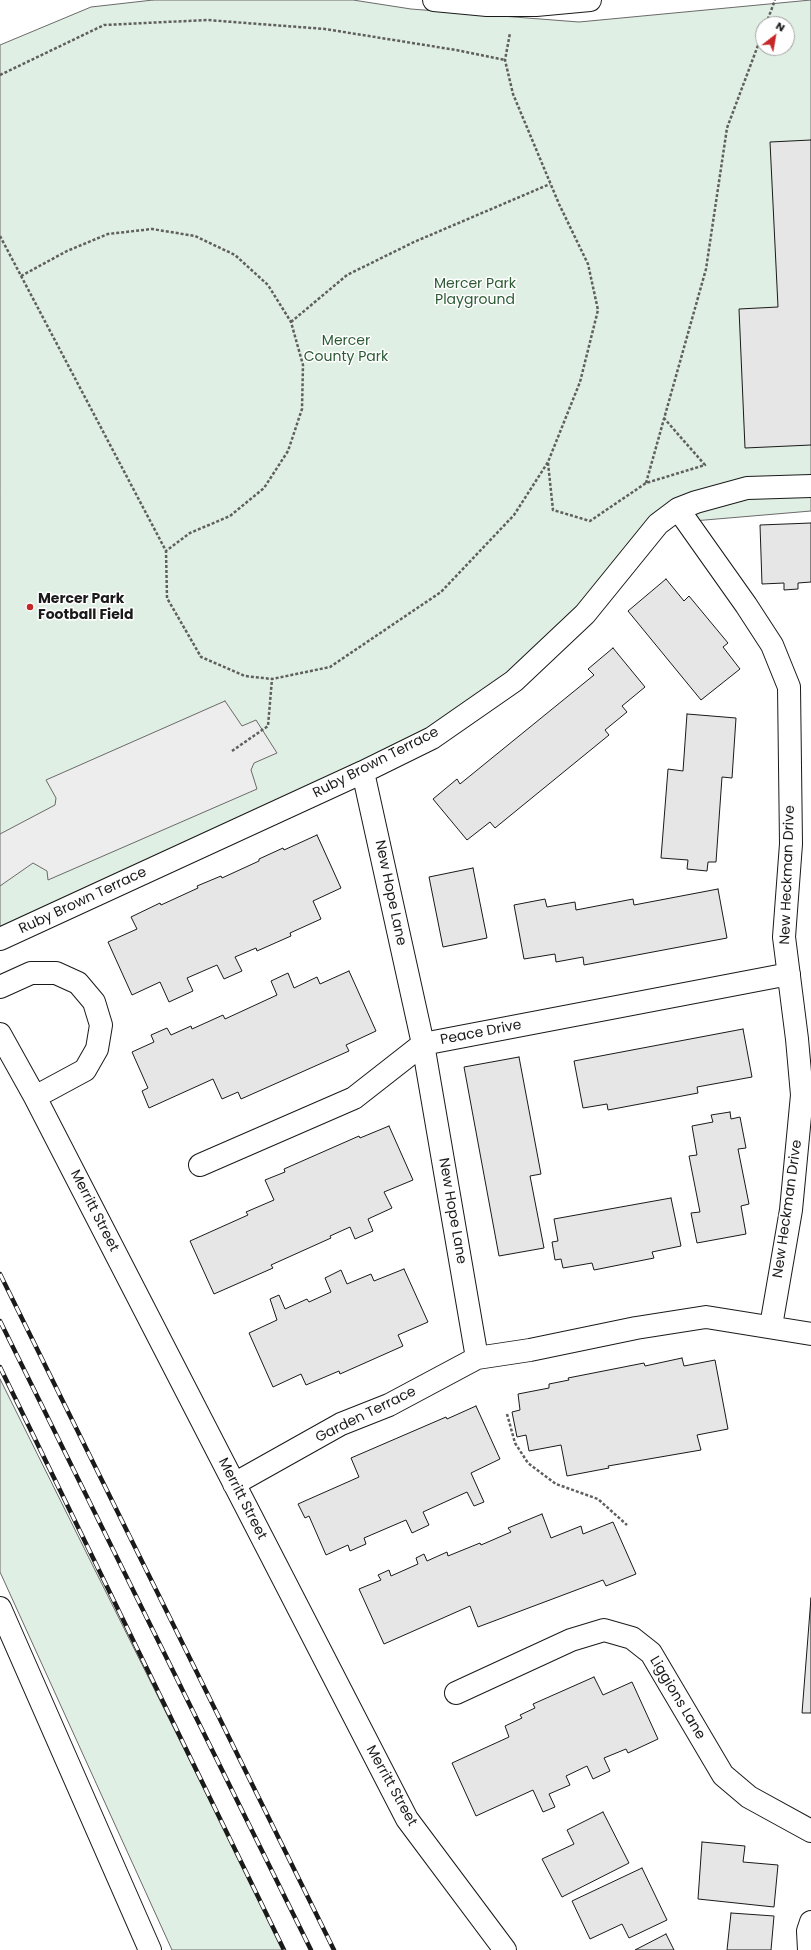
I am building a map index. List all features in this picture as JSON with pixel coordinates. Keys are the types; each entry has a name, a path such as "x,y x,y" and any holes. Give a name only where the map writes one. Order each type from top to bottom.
{"main road":[{"path":"434,0 487,5 529,5 590,0"},
{"name":"Ruby Brown Terrace","path":"0,939 363,772 432,738 514,681 585,614 658,524 678,509 696,502 747,488 811,486"},
{"name":"New Heckman Drive","path":"678,509 746,605 772,645 789,687 791,844 784,937 802,1095 791,1210 771,1326"},
{"name":"New Hope Lane","path":"363,772 423,1044 477,1358"},
{"path":"0,987 31,973 56,973 78,984 94,1002 101,1025 97,1049 85,1070 35,1097"},
{"name":"Peace Drive","path":"200,1165 354,1098 423,1044 789,974"},
{"name":"Merritt Street","path":"0,1034 35,1097 407,1819 505,1950"},
{"path":"477,1358 530,1350 636,1328 706,1317 771,1326 811,1334"},
{"name":"Garden Terrace","path":"234,1484 341,1424 389,1405 477,1358"},
{"path":"0,1608 150,1950"},
{"name":"Liggions Lane","path":"456,1693 571,1640 604,1630 632,1638 651,1653 723,1775 749,1797 811,1831"},
{"path":"809,1950 808,1931 811,1922"}],"path":[{"path":"769,16 775,0"},
{"path":"0,75 104,25 207,20 325,29 456,50 505,60"},
{"path":"0,236 166,551 167,598 201,657 246,676 272,679 330,667 441,592 514,515 548,462 580,382 598,310 588,264 550,184 513,94 505,60 510,31"},
{"path":"646,483 663,417 706,270 727,128 755,53"},
{"path":"291,322 347,274 414,242 550,184"},
{"path":"21,276 67,251 108,234 152,229 195,236 235,255 268,285 291,322 302,365 302,409 288,451 264,488 230,516 190,533 166,551"},
{"path":"548,462 553,510 590,521 646,483 705,465 663,417"},
{"path":"232,751 268,726 272,679"},
{"path":"507,1414 515,1443 528,1463 556,1484 598,1499 627,1525"}],"green space":[{"name":"Mercer County Park","path":"153,0 353,0 411,9 579,22 811,0 811,511 658,524 487,704 0,946 0,45 91,7"},
{"path":"0,1379 284,1950 172,1950 0,1572"}],"shaded area":[{"path":"225,701 242,726 256,720 277,753 254,763 251,770 257,789 48,880 47,871 33,863 0,886 0,834 55,805 56,798 46,780"}],"building":[{"path":"811,140 811,445 745,448 739,309 778,307 770,142"},
{"path":"811,523 811,582 798,583 798,589 784,590 784,583 762,584 760,525"},
{"path":"666,579 684,601 689,596 728,643 723,647 740,669 701,700 628,611"},
{"path":"613,648 645,687 622,706 627,712 605,730 609,735 495,828 490,822 467,840 433,799 457,779 460,784 594,675 588,669"},
{"path":"687,714 736,718 732,778 722,777 716,862 708,862 707,871 687,869 688,860 661,858 668,769 683,771"},
{"path":"317,835 341,888 313,901 321,919 290,933 291,936 257,951 256,948 235,957 242,971 224,979 217,965 187,978 193,991 169,1002 160,982 132,995 108,942 137,929 131,917 160,903 161,905 198,888 197,886 221,876 222,878 283,848 284,850"},
{"path":"473,868 487,938 443,947 429,877"},
{"path":"718,889 727,938 584,965 583,957 556,962 555,954 524,959 514,905 545,899 547,907 575,902 576,910 633,899 634,905"},
{"path":"349,971 376,1031 346,1045 349,1051 241,1099 238,1092 222,1099 213,1079 149,1108 142,1091 148,1088 132,1052 154,1042 151,1035 167,1028 171,1035 191,1026 192,1029 223,1015 225,1019 277,995 271,981 288,973 294,988 317,977 320,984"},
{"path":"743,1029 752,1077 697,1087 698,1093 608,1110 607,1104 583,1108 574,1061"},
{"path":"519,1057 541,1174 530,1176 544,1248 499,1256 464,1067"},
{"path":"730,1112 731,1119 740,1117 746,1148 738,1149 749,1204 741,1206 746,1234 697,1243 691,1213 700,1212 689,1156 697,1155 692,1126 713,1122 711,1115"},
{"path":"389,1126 413,1180 384,1192 392,1208 368,1219 373,1231 355,1239 350,1227 330,1236 331,1238 271,1265 273,1268 214,1294 190,1241 248,1215 246,1212 274,1200 265,1180 285,1172 284,1169 359,1136 360,1138"},
{"path":"671,1198 681,1246 652,1252 654,1258 594,1270 592,1263 563,1268 561,1259 555,1260 552,1242 558,1241 554,1219"},
{"path":"404,1269 428,1322 398,1335 403,1346 340,1374 339,1371 306,1385 301,1374 273,1387 249,1333 277,1320 270,1299 279,1295 285,1309 307,1299 309,1302 331,1292 325,1278 341,1270 347,1284 371,1274 374,1281"},
{"path":"682,1358 684,1366 715,1360 728,1429 697,1435 701,1450 608,1466 609,1468 567,1476 561,1445 529,1451 526,1435 517,1437 512,1412 520,1410 518,1394 549,1388 549,1384 569,1380 568,1378 644,1363 645,1366"},
{"path":"476,1406 500,1459 471,1473 484,1502 474,1506 467,1492 423,1512 429,1525 412,1533 406,1520 364,1538 366,1544 350,1551 348,1545 326,1555 309,1516 305,1518 298,1504 359,1477 351,1458 446,1417 447,1419"},
{"path":"542,1514 551,1538 581,1526 583,1534 613,1522 636,1574 606,1586 603,1580 478,1627 470,1606 384,1644 359,1589 381,1580 378,1575 389,1570 391,1576 418,1564 416,1558 424,1554 427,1561 447,1552 448,1556 480,1543 481,1545 511,1532 508,1528"},
{"path":"811,1598 811,1713 802,1713"},
{"path":"594,1677 603,1695 632,1682 658,1739 628,1753 626,1749 604,1758 610,1771 593,1779 587,1766 566,1776 570,1785 549,1794 555,1807 543,1812 533,1790 476,1816 452,1763 509,1737 505,1726 522,1718 520,1715 535,1708 533,1704"},
{"path":"603,1812 629,1863 562,1897 542,1859 574,1844 567,1830"},
{"path":"702,1842 745,1846 743,1862 778,1865 774,1907 698,1899"},
{"path":"642,1868 667,1920 629,1938 622,1924 590,1939 572,1901"},
{"path":"731,1913 774,1916 771,1950 727,1950"},
{"path":"666,1934 674,1950 635,1950"}],"railway":[{"path":"0,1274 334,1950"},
{"path":"0,1321 311,1950"},
{"path":"0,1367 284,1950"}],"place":[{"name":"Mercer Park Football Field","path":"30,607"}],"park label":[{"name":"Mercer Park Playground","path":"475,292"}]}
